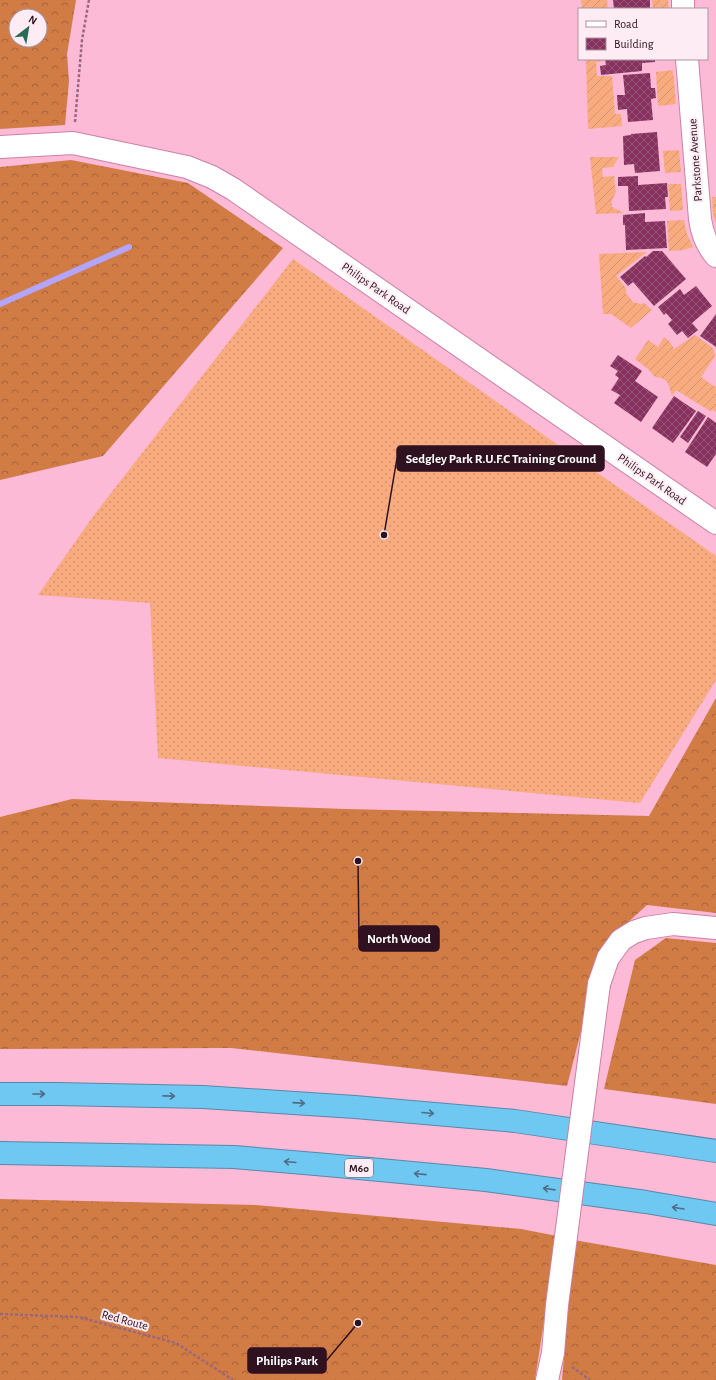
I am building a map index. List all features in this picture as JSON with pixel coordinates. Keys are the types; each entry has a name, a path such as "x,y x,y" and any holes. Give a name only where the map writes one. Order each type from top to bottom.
{"highway":[{"path":"0,1094 203,1097 363,1108 515,1121 716,1151"},
{"name":"M60","path":"0,1153 234,1157 486,1180 646,1202 716,1214"}],"street":[{"name":"Parkstone Avenue","path":"687,60 702,233 707,244 716,256"},
{"name":"Philips Park Road","path":"0,147 73,143 187,167 212,177 233,189 716,523"},
{"path":"547,1380 553,1352 557,1305 599,984 608,958 621,940 634,932 646,928 673,924 716,928"}],"path":[{"path":"73,143 82,40 90,0"},
{"name":"Red Route","path":"0,1314 78,1317 176,1342 233,1380"}],"shaded area":[{"path":"581,0 607,0 608,8 582,8"},
{"path":"652,0 668,0 669,8 653,8"},
{"path":"586,60 604,60 596,62 597,76 612,76 615,114 621,114 622,126 588,129"},
{"path":"673,70 676,104 658,106 656,72"},
{"path":"679,150 681,172 665,173 663,151"},
{"path":"590,157 619,157 613,167 602,168 603,177 614,176 616,192 612,200 612,207 624,213 596,214"},
{"path":"668,184 681,184 683,210 670,211"},
{"path":"712,197 716,197 716,225 713,214"},
{"path":"684,220 687,234 693,247 684,250 669,251 667,221"},
{"path":"647,252 616,276 626,288 626,293 633,302 641,304 644,303 652,310 631,328 611,314 603,314 599,254"},
{"path":"293,259 716,556 716,680 640,803 158,758 150,603 38,595 94,515"},
{"path":"695,335 713,348 715,356 701,377 715,387 716,386 716,412 712,410 710,411 676,390 672,396 669,385 665,380 655,377 648,369 635,359 648,340 658,347 664,337 670,342 674,349"}],"green space":[{"path":"0,0 76,0 67,54 69,81 65,125 0,129"},
{"path":"71,160 188,183 283,248 103,456 0,480 0,167"},
{"path":"716,698 716,913 647,905 603,945 567,1086 231,1048 0,1049 0,817 72,799 346,809 649,816"},
{"path":"666,938 716,943 716,1104 604,1089 635,960"},
{"path":"0,1199 256,1205 521,1229 557,1236 535,1380 0,1380"},
{"path":"574,1240 716,1265 716,1380 562,1380"}],"building":[{"path":"613,0 650,0 650,8 614,8"},
{"path":"605,60 655,60 655,62 642,63 642,71 601,75 600,66 606,65"},
{"path":"650,73 651,88 655,88 656,98 651,99 653,120 628,122 627,109 618,110 617,95 625,95 623,75"},
{"path":"657,132 660,171 635,173 634,164 624,165 623,136"},
{"path":"638,176 638,185 667,183 668,197 665,197 666,209 629,211 628,186 618,186 618,177"},
{"path":"645,213 645,222 665,221 667,248 626,250 623,215"},
{"path":"653,251 662,251 686,279 654,306 633,282 628,286 620,277"},
{"path":"696,286 712,306 692,323 698,330 688,338 682,331 677,335 668,324 672,320 666,313 664,315 658,307 680,289 684,295"},
{"path":"716,314 716,347 700,336"},
{"path":"618,355 642,371 635,381 658,397 641,422 614,403 620,395 611,390 619,378 615,375 618,371 610,366"},
{"path":"674,396 696,411 673,443 652,428"},
{"path":"698,411 706,416 688,443 680,437"},
{"path":"708,417 716,423 716,454 707,467 685,452"}],"waterway":[{"path":"0,304 129,247"}],"place":[{"name":"Sedgley Park R.U.F.C Training Ground","path":"384,535"},
{"name":"North Wood","path":"358,861"},
{"name":"Philips Park","path":"358,1323"}]}
